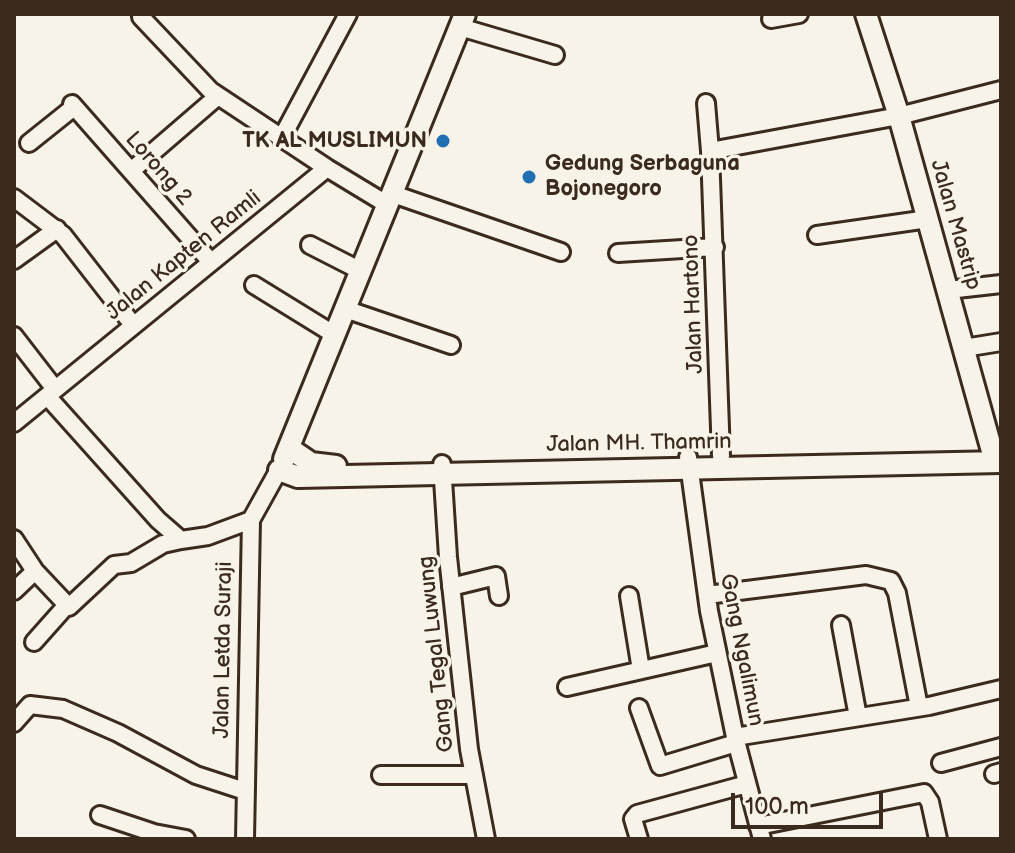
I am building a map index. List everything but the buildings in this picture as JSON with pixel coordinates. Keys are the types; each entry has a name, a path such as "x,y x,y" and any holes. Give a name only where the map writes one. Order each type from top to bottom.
{"main road":[{"name":"Jalan Mastrip","path":"866,14 899,116 998,461"},
{"path":"278,473 301,462 335,335 463,21"},
{"name":"Jalan MH. Thamrin","path":"689,462 721,456 998,461"},
{"name":"Jalan MH. Thamrin","path":"278,473 292,476 301,462 332,466 442,468 689,462 998,461"}],"street":[{"path":"281,139 348,14"},
{"path":"771,19 799,14"},
{"path":"141,17 218,96 327,168 390,199 561,252"},
{"path":"463,21 555,55"},
{"path":"710,151 899,116 1001,90"},
{"path":"131,171 218,96"},
{"name":"Jalan Hartono","path":"706,103 715,247 721,456"},
{"name":"Lorong 2","path":"29,143 73,106 211,262"},
{"name":"Jalan Kapten Ramli","path":"14,423 327,168"},
{"path":"14,198 57,229 133,325"},
{"path":"817,235 928,219"},
{"path":"14,260 57,229"},
{"path":"310,245 361,271"},
{"path":"618,253 715,247"},
{"path":"948,290 1001,284"},
{"path":"254,285 335,335"},
{"path":"345,309 451,345"},
{"path":"14,336 51,393 158,520 181,540"},
{"path":"964,348 1001,342"},
{"name":"Gang Ngalimun","path":"689,462 717,653 735,740 760,833"},
{"name":"Gang Tegal Luwung","path":"442,468 451,587 474,775 486,839"},
{"name":"Jalan Letda Suraji","path":"245,839 251,530 278,473"},
{"path":"34,642 66,606 75,605 114,565 131,563 163,544 251,530"},
{"path":"14,539 35,571 66,606"},
{"path":"14,591 35,571"},
{"path":"707,595 866,575 891,581 897,593 919,707"},
{"path":"451,587 496,576 499,596"},
{"path":"629,596 641,670"},
{"path":"841,625 858,717"},
{"path":"567,687 717,653"},
{"path":"639,708 660,766 735,740 1001,689"},
{"path":"14,723 30,705 63,709 118,733 196,775 245,791"},
{"path":"941,763 1001,747"},
{"path":"381,775 474,775"},
{"path":"639,839 633,819 637,814 747,784"},
{"path":"760,833 924,793 938,839"},
{"path":"100,815 153,836 186,839"}],"place":[{"name":"TK AL MUSLIMUN","path":"443,141"},
{"name":"Gedung Serbaguna Bojonegoro","path":"529,177"}]}
